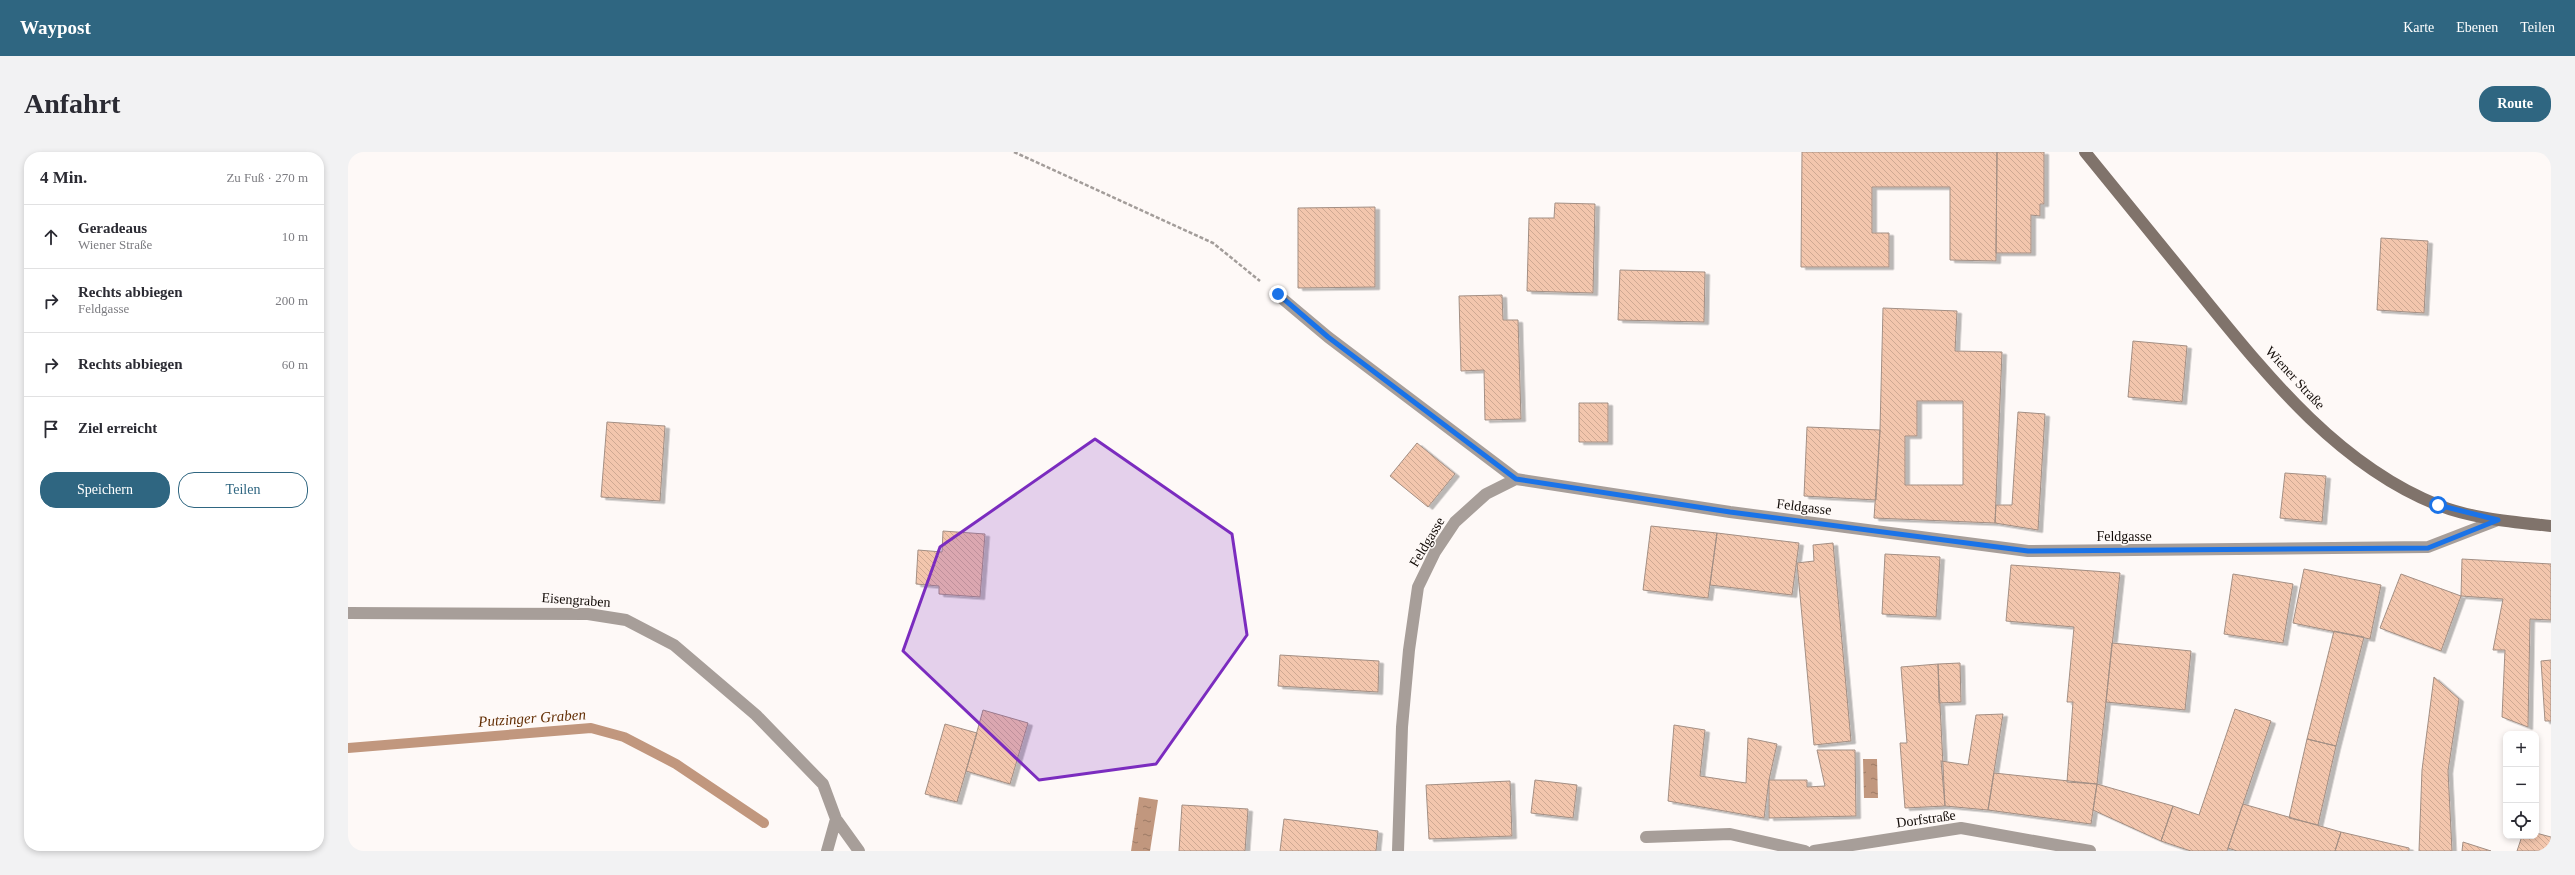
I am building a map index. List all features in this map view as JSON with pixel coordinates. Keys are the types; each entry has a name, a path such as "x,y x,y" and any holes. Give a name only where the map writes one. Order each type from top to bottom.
{"street":[{"name":"Wiener Straße","path":"2085,152 2230,329 2293,401 2338,443 2395,483 2438,505 2498,520 2551,526"},
{"path":"1278,294 1328,337 1516,479"},
{"name":"Feldgasse","path":"1398,851 1402,728 1409,650 1418,587 1435,552 1455,522 1486,494 1516,479 1730,512 2028,551 2428,548 2498,520"},
{"name":"Eisengraben","path":"348,613 581,613 626,620 674,645 756,716 823,784 836,819 859,851"},
{"path":"827,851 836,819"},
{"name":"Dorfstraße","path":"1814,851 1961,828 2090,851"},
{"path":"1646,836 1730,834 1805,851"}],"path":[{"path":"1014,152 1213,243 1278,294"}],"highlighted area":[{"path":"1095,439 1232,534 1247,635 1156,764 1039,780 903,651 940,547"}],"water":[{"path":"1863,759 1877,759 1878,798 1864,798"},
{"path":"1139,797 1158,800 1150,851 1131,851"}],"building":[{"path":"1802,152 1997,152 1996,261 1950,260 1950,187 1872,187 1872,233 1889,233 1889,267 1801,267"},
{"path":"1997,152 2044,152 2044,204 2040,204 2040,216 2031,215 2031,253 1996,253"},
{"path":"1555,203 1595,204 1593,293 1527,291 1529,218 1554,218"},
{"path":"1375,207 1375,287 1298,288 1298,208"},
{"path":"2381,238 2428,241 2424,313 2377,310"},
{"path":"1620,270 1705,272 1704,322 1618,320"},
{"path":"1502,295 1503,320 1518,320 1521,419 1485,420 1484,370 1461,371 1459,296"},
{"path":"1883,308 1957,311 1955,351 2002,352 1995,523 1874,518 1880,430","holes":["1917,401 1963,401 1963,485 1905,485 1905,436 1917,436"]},
{"path":"2133,341 2187,346 2182,402 2128,397"},
{"path":"1579,403 1608,403 1608,442 1579,442"},
{"path":"2018,412 2045,414 2038,530 1995,523 1996,505 2012,505"},
{"path":"607,422 665,426 660,501 601,497"},
{"path":"1807,427 1880,430 1876,500 1804,496"},
{"path":"1417,443 1455,474 1428,507 1390,476"},
{"path":"2285,473 2326,476 2322,522 2280,518"},
{"path":"1651,526 1717,533 1708,598 1643,590"},
{"path":"943,531 985,534 980,597 939,594 939,586 916,584 918,550 942,552"},
{"path":"1717,533 1799,543 1792,595 1710,585"},
{"path":"1833,543 1851,741 1814,745 1797,563 1814,561 1813,545"},
{"path":"1885,554 1940,557 1936,617 1882,614"},
{"path":"2462,559 2551,564 2551,620 2530,619 2528,727 2502,717 2505,650 2493,650 2503,599 2461,596"},
{"path":"2011,565 2120,573 2097,784 2067,782 2073,702 2067,702 2074,627 2006,621"},
{"path":"2304,569 2381,585 2370,639 2293,623"},
{"path":"2233,574 2293,584 2283,643 2224,634"},
{"path":"2401,574 2461,596 2441,651 2380,628"},
{"path":"2334,631 2364,637 2336,746 2307,739"},
{"path":"2112,643 2191,651 2185,710 2106,702"},
{"path":"1280,655 1379,661 1378,692 1278,686"},
{"path":"2551,660 2551,721 2545,721 2541,661"},
{"path":"1960,663 1961,702 1939,703 1938,664"},
{"path":"1938,664 1945,806 1905,808 1900,743 1907,743 1901,667"},
{"path":"2434,677 2459,699 2448,771 2452,851 2419,851 2422,770"},
{"path":"2235,709 2271,721 2227,851 2191,851 2161,841 2173,806 2199,815"},
{"path":"983,710 1028,723 1010,784 966,771"},
{"path":"2003,714 1988,810 1945,806 1941,761 1968,765 1976,715"},
{"path":"945,724 977,733 957,802 925,794"},
{"path":"1674,725 1705,730 1700,776 1746,783 1748,738 1777,744 1769,780 1764,818 1668,801"},
{"path":"2307,739 2336,746 2318,825 2289,818"},
{"path":"1817,750 1855,750 1856,816 1769,818 1769,780 1807,780 1807,787 1825,786"},
{"path":"1994,773 2097,784 2091,824 1988,810"},
{"path":"1535,780 1577,785 1573,818 1531,813"},
{"path":"1510,781 1512,836 1429,839 1426,785"},
{"path":"2097,784 2173,806 2161,841 2093,810"},
{"path":"2243,804 2341,832 2335,851 2237,851 2228,848"},
{"path":"1182,805 1248,809 1245,851 1179,851"},
{"path":"1284,819 1378,831 1376,851 1280,851"},
{"path":"2341,832 2409,848 2409,851 2335,851"},
{"path":"2539,834 2551,837 2551,851 2517,851 2521,839 2539,839"},
{"path":"2463,842 2491,851 2462,851"}],"waterway":[{"name":"Putzinger Graben","path":"348,748 591,728 624,737 676,764 764,823"}],"route":[{"path":"1278,294 1328,337 1516,479 1730,512 2028,551 2428,548 2498,520 2438,505"}]}
